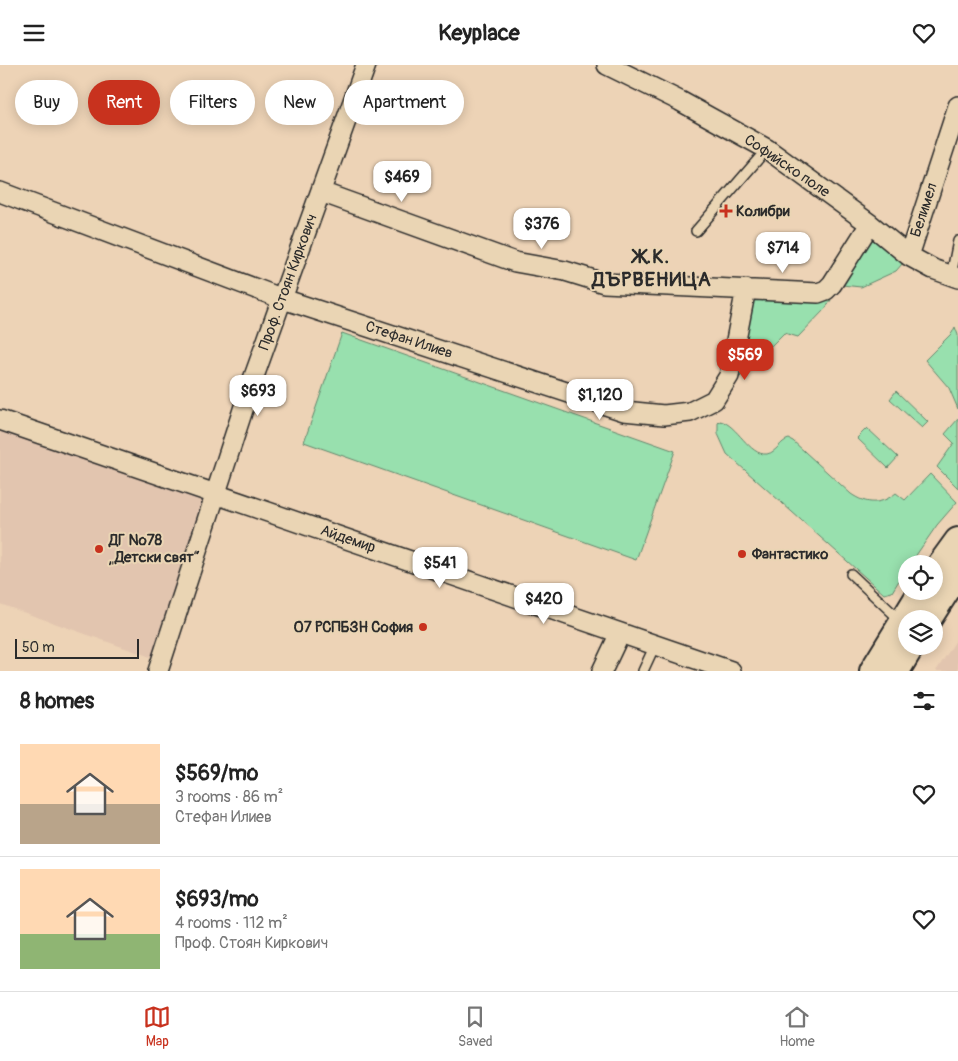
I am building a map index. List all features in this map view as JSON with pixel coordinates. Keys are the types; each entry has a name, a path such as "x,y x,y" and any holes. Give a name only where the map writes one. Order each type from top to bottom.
{"main road":[{"path":"943,562 958,541"},
{"path":"924,610 958,572"},
{"path":"873,671 898,641"},
{"path":"896,671 906,655"}],"street":[{"name":"Проф. Стоян Киркович","path":"158,671 252,382 366,65"},
{"name":"Софийско поле","path":"607,65 680,101 767,149 870,224 909,256 933,269 955,277"},
{"name":"Белимел","path":"909,256 958,106"},
{"name":"Стефан Илиев","path":"0,192 283,299 624,411 664,415 690,412 714,400 728,376 746,289"},
{"path":"321,192 515,263 565,271 604,283 818,293 826,290 870,224"},
{"name":"Айдемир","path":"0,420 728,670"},
{"path":"602,671 620,633"}],"lane":[{"path":"696,231 767,149"},
{"path":"955,277 958,241"},
{"path":"851,574 901,610"},
{"path":"643,671 655,645"}],"shaded area":[{"name":"ДГ №78 „Детски свят“","path":"0,420 215,494 162,661 0,604"},
{"path":"958,637 958,671 936,671 942,662"}],"green space":[{"path":"869,225 909,256 896,271 861,287 832,284"},
{"path":"750,296 831,300 825,309 798,337 784,333 731,386"},
{"path":"955,327 958,335 958,409 949,388 925,360 952,333"},
{"path":"342,333 675,451 636,560 304,442"},
{"path":"896,391 928,422 922,428 890,399"},
{"path":"958,419 958,488 937,467 954,443 945,434"},
{"path":"720,421 726,423 754,450 761,453 770,453 786,440 793,441 851,494 868,502 885,500 896,493 905,500 930,474 957,502 937,525 916,555 898,555 898,582 892,592 884,594 727,454 718,434 718,423"},
{"path":"867,428 898,457 888,468 857,438"}],"place":[{"name":"Колибри","path":"726,211"},
{"name":"ДГ №78 „Детски свят“","path":"99,549"},
{"name":"Фантастико","path":"742,554"},
{"name":"07 РСПБЗН София","path":"423,627"}],"district":[{"name":"Ж.К. ДЪРВЕНИЦА","path":"652,268"}]}
